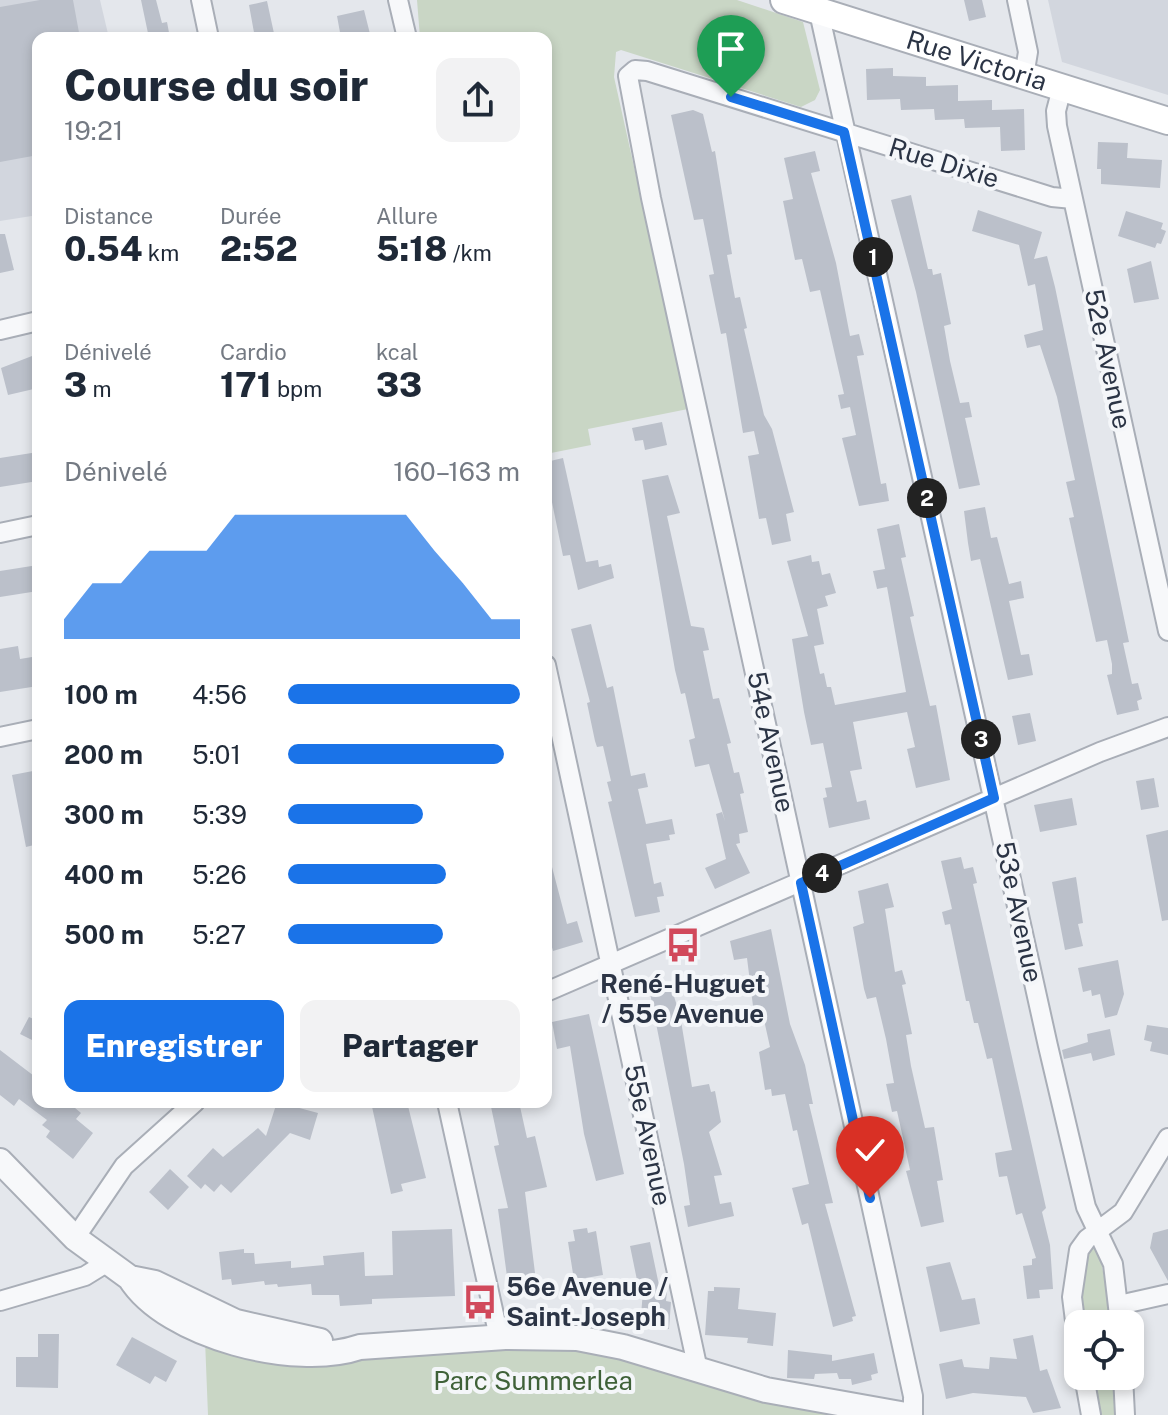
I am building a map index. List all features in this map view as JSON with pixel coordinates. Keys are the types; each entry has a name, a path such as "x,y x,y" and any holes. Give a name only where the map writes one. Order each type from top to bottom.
{"main road":[{"name":"Rue Victoria","path":"784,0 818,6 1168,121"}],"street":[{"path":"201,0 208,32"},
{"path":"398,0 406,32"},
{"path":"1017,0 1028,52 1024,76"},
{"name":"53e Avenue","path":"818,6 1086,1207 1098,1232"},
{"name":"Rue Dixie","path":"631,71 647,71 1052,197 1073,199"},
{"name":"54e Avenue","path":"631,71 627,80 630,100 913,1396 913,1415"},
{"name":"52e Avenue","path":"1062,88 1056,120 1168,631"},
{"path":"0,330 32,322"},
{"path":"0,533 32,526"},
{"name":"55e Avenue","path":"552,692 698,1370"},
{"path":"552,989 994,798 1168,727"},
{"path":"0,737 32,730"},
{"path":"75,1238 124,1166 188,1108"},
{"path":"448,1108 499,1337"},
{"path":"1074,1310 1074,1269 1079,1250 1123,1212 1168,1138"},
{"path":"0,1161 75,1238 130,1278 142,1297 211,1323 252,1347 305,1354 499,1337 601,1342 766,1390 906,1415"},
{"path":"1098,1232 1113,1264 1119,1310"},
{"path":"0,1301 85,1276 106,1263"},
{"path":"1130,1310 1168,1294"},
{"path":"1087,1390 1091,1415"},
{"path":"1124,1390 1125,1415"}],"shaded area":[{"path":"0,0 100,0 108,32 32,32 32,216 0,221"},
{"path":"1048,0 1168,0 1168,95 1062,62"}],"green space":[{"path":"417,0 737,0 803,22 820,90 815,100 801,107 621,50 616,52 614,77 688,409 588,429 591,445 552,453 552,32 420,32"},
{"path":"1093,1248 1100,1256 1110,1310 1079,1310 1078,1297 1089,1249"},
{"name":"Parc Summerlea","path":"205,1340 582,1349 839,1415 208,1415"},
{"path":"1091,1390 1115,1390 1116,1415 1097,1415"}],"building":[{"path":"40,0 73,0 79,32 32,32 32,156 0,162 0,7"},
{"path":"141,0 156,0 162,23 167,22 169,32 148,32"},
{"path":"964,0 982,0 986,17 969,21"},
{"path":"267,1 274,32 254,32 249,5"},
{"path":"364,10 370,32 340,32 337,16"},
{"path":"893,68 893,76 926,77 926,86 958,85 958,101 992,100 992,110 1024,109 1025,150 1001,151 1000,127 965,128 964,119 935,120 934,109 901,110 900,99 867,100 866,69"},
{"path":"693,110 703,114 712,152 715,151 732,254 727,255 735,298 740,297 747,328 744,329 764,415 772,429 794,512 786,514 791,541 772,545 766,518 759,519 748,456 759,454 754,431 743,433 726,333 721,334 709,275 714,274 703,219 694,220 671,115"},
{"path":"1098,142 1128,143 1127,158 1162,160 1160,188 1101,184 1101,169 1097,169"},
{"path":"815,151 820,171 811,173 836,263 850,336 859,334 864,355 857,356 881,484 886,483 889,501 859,506 842,438 856,435 850,407 841,409 838,395 844,394 820,290 810,292 802,259 795,260 783,201 793,199 784,158"},
{"path":"911,195 928,269 932,269 933,275 941,273 951,324 944,326 950,361 960,403 969,402 972,417 965,418 980,485 959,489 916,292 891,200"},
{"path":"978,210 1042,232 1034,259 1047,256 1055,287 1129,642 1123,643 1132,684 1138,683 1142,699 1137,701 1139,710 1117,715 1107,675 1112,674 1112,664 1107,640 1096,642 1069,518 1074,517 1066,482 1075,480 1057,397 1040,345 1027,348 1024,335 1043,330 1035,284 1028,286 1019,245 972,231"},
{"path":"1126,211 1163,223 1161,229 1166,231 1161,244 1157,243 1155,248 1118,236"},
{"path":"0,234 5,234 14,270 0,273"},
{"path":"1151,261 1159,299 1134,303 1127,269"},
{"path":"32,356 32,389 8,395 1,368"},
{"path":"662,422 667,445 645,450 643,440 635,441 632,428"},
{"path":"32,453 32,482 0,487 0,458"},
{"path":"563,458 586,562 598,560 599,567 611,564 614,578 578,590 570,555 563,556 552,502 552,461"},
{"path":"668,475 680,513 667,516 691,626 704,628 709,650 703,651 713,699 719,698 731,743 727,744 734,773 739,772 744,793 740,794 748,832 739,834 740,843 736,844 750,873 715,889 705,868 726,859 716,814 722,812 725,821 709,764 695,767 689,740 695,738 685,693 681,694 675,670 642,480"},
{"path":"985,507 991,538 997,537 1009,584 1021,581 1024,598 1009,601 1021,655 1029,654 1033,675 1008,680 980,559 971,561 964,511"},
{"path":"899,524 906,557 901,558 914,616 910,617 930,706 936,705 950,780 916,788 907,749 915,747 907,712 853,722 862,769 850,771 857,802 866,800 870,819 829,828 823,798 827,797 825,788 832,787 823,743 811,745 804,712 792,639 808,636 787,561 811,555 812,562 819,561 822,575 830,573 836,593 825,596 828,606 817,609 824,644 814,646 820,674 824,673 827,687 831,687 835,705 906,692 887,587 877,589 873,571 885,569 877,529"},
{"path":"32,566 32,592 0,597 0,571"},
{"path":"591,624 607,688 613,686 631,776 645,773 648,787 638,789 646,824 672,819 675,834 669,835 670,840 646,844 654,884 661,882 664,896 657,897 660,912 635,917 608,802 612,801 607,782 611,781 603,746 597,747 595,741 587,703 590,702 571,629"},
{"path":"18,646 20,659 32,657 32,687 0,692 0,649"},
{"path":"1030,713 1036,741 1018,745 1012,716"},
{"path":"32,771 32,846 26,847 12,775"},
{"path":"1154,778 1159,807 1141,810 1136,781"},
{"path":"1072,798 1077,825 1040,832 1034,805"},
{"path":"1168,830 1168,920 1162,921 1146,835"},
{"path":"961,857 964,869 973,867 977,883 973,884 1046,1208 1042,1212 1050,1245 1053,1289 1039,1290 1040,1298 1027,1299 1023,1266 1032,1265 1032,1259 1036,1258 1022,1213 1016,1215 1007,1176 999,1177 995,1153 1012,1150 992,1058 987,1059 978,1023 974,1023 969,1001 966,1001 950,924 945,925 942,912 952,909 941,861"},
{"path":"552,867 567,924 577,921 583,942 553,951"},
{"path":"1076,877 1083,923 1078,924 1083,946 1065,950 1052,882"},
{"path":"888,883 894,907 885,909 895,972 902,970 906,984 902,985 912,1034 906,1035 911,1066 925,1128 934,1127 943,1180 937,1181 944,1222 921,1227 906,1171 910,1170 897,1111 892,1112 886,1084 894,1083 886,1039 876,997 867,999 864,989 853,927 864,923 858,891"},
{"path":"771,929 790,1024 805,1065 813,1104 809,1104 833,1203 825,1204 856,1316 852,1317 853,1321 833,1327 808,1223 802,1225 792,1188 809,1184 797,1130 793,1131 785,1094 772,1096 771,1089 765,1090 759,1052 770,1047 764,1020 755,1022 747,958 734,960 730,941"},
{"path":"1118,960 1124,994 1117,1015 1105,1018 1100,994 1092,996 1091,990 1083,992 1078,968"},
{"path":"670,984 680,1015 692,1087 709,1084 711,1092 715,1091 721,1122 709,1132 722,1175 714,1176 720,1204 731,1202 734,1216 688,1227 684,1206 690,1205 684,1164 649,988"},
{"path":"589,1014 624,1174 596,1181 584,1134 570,1046 557,1049 552,1022"},
{"path":"29,1017 32,1018 32,1040 20,1034"},
{"path":"1147,1025 1168,1028 1168,1055 1150,1051 1152,1042 1144,1040"},
{"path":"1110,1029 1115,1055 1093,1061 1091,1053 1064,1059 1062,1050 1088,1042 1087,1034"},
{"path":"0,1050 32,1074 32,1108 75,1108 81,1113 76,1119 93,1133 73,1159 46,1137 50,1131 42,1125 47,1120 19,1099 14,1106 0,1095"},
{"path":"275,1108 299,1108 318,1113 310,1140 290,1133 231,1193 221,1184 214,1192 205,1184 201,1189 187,1176 213,1148 223,1157 258,1128 266,1136"},
{"path":"372,1108 408,1108 426,1178 401,1184 403,1191 391,1194"},
{"path":"491,1108 520,1108 527,1138 535,1136 547,1187 525,1192 536,1281 508,1284 498,1209 508,1208 494,1146 499,1145"},
{"path":"170,1169 189,1187 168,1210 149,1192"},
{"path":"587,1228 588,1233 596,1231 603,1275 574,1280 568,1242 575,1241 573,1230"},
{"path":"452,1229 455,1296 372,1299 372,1304 340,1306 339,1295 312,1295 311,1284 278,1287 277,1284 265,1285 264,1281 232,1285 231,1279 222,1280 219,1252 244,1249 244,1253 254,1253 255,1264 291,1261 291,1268 324,1265 323,1256 364,1252 365,1276 393,1275 392,1231"},
{"path":"1168,1229 1168,1281 1150,1248 1153,1233"},
{"path":"650,1242 660,1290 667,1291 666,1301 671,1302 669,1329 640,1327 644,1279 637,1280 630,1246"},
{"path":"950,1262 962,1300 975,1298 980,1324 940,1332 926,1267"},
{"path":"714,1287 740,1288 738,1309 776,1313 773,1346 747,1343 748,1338 705,1335 708,1291 714,1291"},
{"path":"38,1334 59,1334 58,1388 16,1387 16,1357 38,1357"},
{"path":"1033,1335 1040,1371 1047,1369 1061,1408 1033,1413 1026,1397 973,1393 946,1399 939,1364 962,1359 964,1367 989,1369 990,1357 1017,1359 1013,1339"},
{"path":"132,1337 177,1361 166,1382 155,1376 150,1384 116,1365"},
{"path":"788,1350 832,1355 832,1361 874,1353 878,1373 871,1375 872,1380 852,1385 851,1379 839,1379 837,1373 815,1374 814,1379 787,1378"}],"place":[{"name":"René-Huguet / 55e Avenue","path":"683,945"},
{"name":"56e Avenue / Saint-Joseph","path":"480,1302"}],"route":[{"path":"731,97 844,132 994,798 801,883 870,1198"}]}
